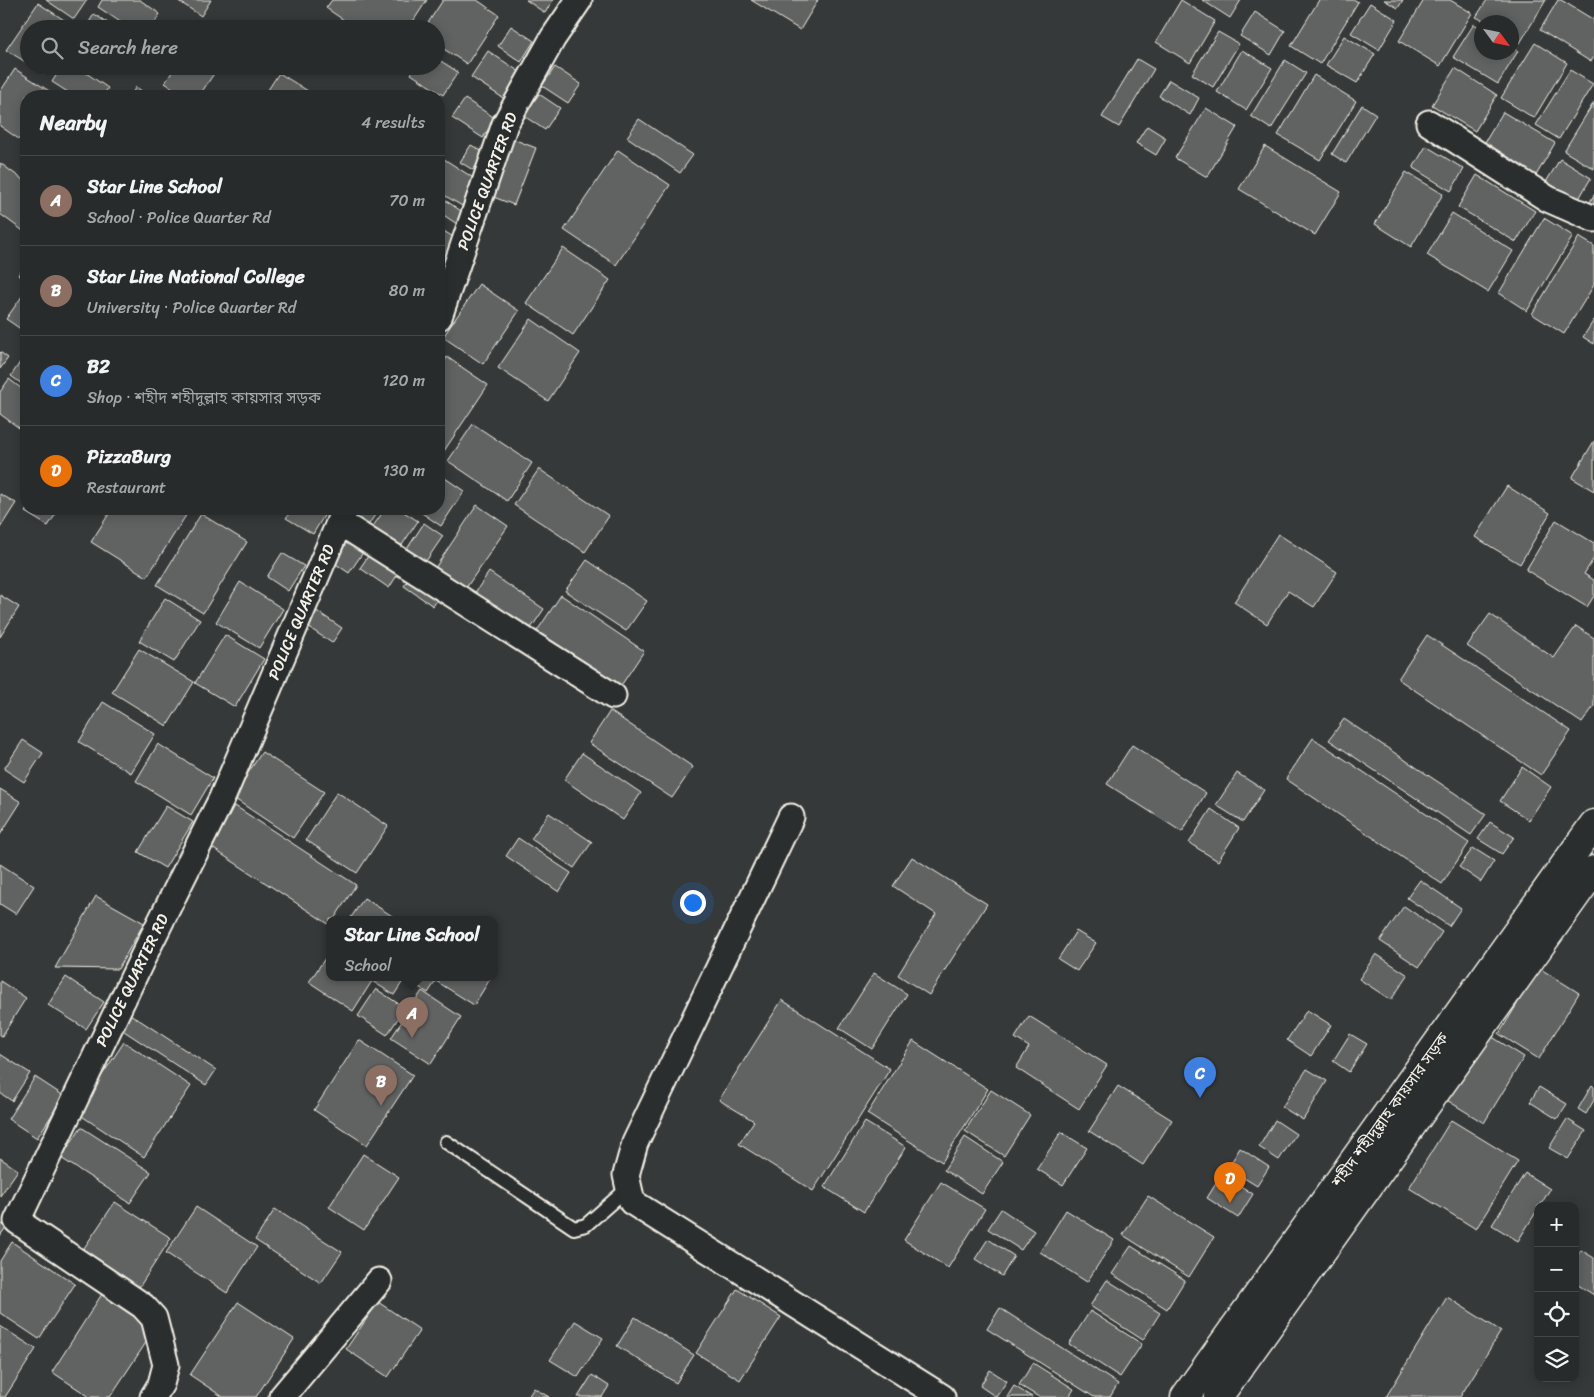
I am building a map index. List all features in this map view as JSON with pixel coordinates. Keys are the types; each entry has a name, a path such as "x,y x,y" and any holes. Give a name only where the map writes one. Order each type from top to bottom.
{"main road":[{"name":"শহীদ শহীদুল্লাহ কায়সার সড়ক","path":"1185,1397 1594,824"},
{"name":"শহীদ শহীদুল্লাহ কায়সার সড়ক","path":"1218,1397 1594,870"}],"street":[{"name":"POLICE QUARTER RD","path":"445,299 505,124 553,38 579,0"},
{"path":"1429,123 1548,198 1594,219"},
{"name":"POLICE QUARTER RD","path":"153,1397 160,1384 166,1365 154,1318 143,1306 18,1221 138,966 222,798 342,515"},
{"path":"342,515 613,696"},
{"path":"791,817 635,1143 626,1175 628,1187 632,1202 942,1397"},
{"path":"282,1397 379,1281"}],"lane":[{"path":"446,1142 574,1228 586,1225 628,1187"}],"building":[{"path":"46,0 87,0 74,19"},
{"path":"102,0 140,0 160,14 156,20 118,20 98,7"},
{"path":"177,0 211,0 201,16"},
{"path":"332,0 427,0 414,20 344,20 326,8"},
{"path":"443,0 477,0 499,15 467,64 445,50 445,20 430,20"},
{"path":"526,0 553,0 545,13"},
{"path":"751,0 818,0 800,30"},
{"path":"1181,0 1215,21 1190,63 1156,42"},
{"path":"1202,0 1241,0 1230,18"},
{"path":"1319,0 1355,0 1358,2 1320,64 1291,46"},
{"path":"1384,0 1403,0 1398,8"},
{"path":"1424,0 1450,0 1472,13 1440,66 1399,41"},
{"path":"1487,0 1546,0 1520,43 1519,15 1477,15"},
{"path":"1558,0 1594,20 1594,56 1591,62 1540,30"},
{"path":"38,3 64,20 26,20"},
{"path":"1370,3 1397,20 1379,50 1351,33"},
{"path":"1255,12 1285,31 1271,55 1240,36"},
{"path":"94,14 103,20 90,20"},
{"path":"1474,24 1474,60 1513,60 1498,84 1453,57"},
{"path":"511,26 534,41 521,62 498,46"},
{"path":"20,29 20,59 6,50"},
{"path":"1218,32 1239,44 1213,87 1192,74"},
{"path":"1344,36 1375,54 1357,83 1326,65"},
{"path":"1535,43 1567,63 1534,118 1501,98"},
{"path":"1242,50 1272,68 1246,110 1217,92"},
{"path":"488,51 523,74 506,100 471,77"},
{"path":"1137,59 1154,69 1119,127 1102,117"},
{"path":"1285,60 1306,73 1271,129 1251,116"},
{"path":"445,64 458,72 445,92 445,90 435,90 413,75 445,75"},
{"path":"555,67 581,84 568,103 542,86"},
{"path":"1455,68 1497,95 1475,131 1432,105"},
{"path":"15,69 20,72 20,75 24,75 48,90 20,90 20,140 0,126 0,92"},
{"path":"1570,70 1593,84 1559,139 1536,125"},
{"path":"56,75 89,75 108,88 107,90 65,90 52,82"},
{"path":"170,75 213,75 203,90 176,90 165,83"},
{"path":"278,75 282,75 306,90 268,90"},
{"path":"1314,75 1356,101 1320,160 1278,135"},
{"path":"1169,80 1199,98 1190,115 1159,96"},
{"path":"539,94 560,108 545,130 524,116"},
{"path":"465,99 495,118 483,138 452,118"},
{"path":"1594,102 1594,169 1564,151"},
{"path":"1362,105 1376,114 1346,163 1332,154"},
{"path":"1206,108 1237,127 1207,177 1175,158"},
{"path":"1503,112 1555,143 1531,184 1479,152"},
{"path":"639,119 693,155 680,173 627,137"},
{"path":"1147,126 1166,138 1156,155 1136,143"},
{"path":"513,139 536,148 514,205 491,196"},
{"path":"471,145 485,153 473,170 460,162"},
{"path":"1265,146 1341,192 1315,235 1239,189"},
{"path":"1426,146 1464,169 1451,191 1413,168"},
{"path":"618,150 670,185 616,265 564,230"},
{"path":"1560,159 1591,178 1574,207 1543,187"},
{"path":"445,160 478,181 462,206 445,196"},
{"path":"0,163 20,178 20,229 0,214"},
{"path":"1406,172 1443,194 1411,247 1375,224"},
{"path":"1477,175 1535,211 1516,242 1458,207"},
{"path":"1594,195 1594,208 1588,205"},
{"path":"445,200 464,213 457,224 445,216"},
{"path":"1452,213 1513,251 1488,292 1427,255"},
{"path":"1544,218 1573,236 1527,311 1499,293"},
{"path":"445,232 458,240 445,262"},
{"path":"1579,237 1594,246 1594,285 1564,334 1532,314"},
{"path":"563,248 610,280 573,335 526,303"},
{"path":"479,284 519,311 483,364 445,338 445,334"},
{"path":"20,299 20,329 6,319"},
{"path":"531,319 580,353 548,401 498,368"},
{"path":"1594,320 1594,344 1583,337"},
{"path":"0,352 8,358 0,369"},
{"path":"447,357 488,385 445,450 445,360"},
{"path":"20,362 20,383 11,376"},
{"path":"9,379 20,387 20,429 0,414 0,392"},
{"path":"473,424 532,463 507,501 448,461"},
{"path":"1594,441 1594,491 1572,478"},
{"path":"539,469 609,516 585,552 514,505"},
{"path":"445,478 464,491 441,526 425,515 445,515"},
{"path":"1507,486 1550,513 1520,564 1475,537"},
{"path":"0,494 16,503 0,528"},
{"path":"477,505 508,526 466,588 435,568"},
{"path":"30,515 55,515 48,526"},
{"path":"108,515 186,515 147,577 91,542"},
{"path":"200,515 247,542 203,613 157,585"},
{"path":"288,515 324,515 313,534 286,518"},
{"path":"352,515 375,515 367,527 351,517"},
{"path":"381,515 408,515 418,521 400,548 371,529"},
{"path":"1556,520 1594,543 1594,558 1584,574 1594,580 1594,596 1587,607 1526,570"},
{"path":"424,523 443,536 424,564 405,552"},
{"path":"1278,534 1337,572 1314,607 1288,591 1267,624 1234,602"},
{"path":"347,535 366,548 349,573 330,560"},
{"path":"373,549 401,569 389,588 360,568"},
{"path":"282,553 304,566 288,591 267,577"},
{"path":"587,560 647,601 626,631 565,591"},
{"path":"489,572 544,609 529,631 474,594"},
{"path":"412,574 441,594 433,606 404,586"},
{"path":"240,582 283,609 259,648 216,622"},
{"path":"0,595 19,607 0,637"},
{"path":"561,595 644,651 618,690 535,634"},
{"path":"165,598 200,620 174,662 139,641"},
{"path":"315,610 342,628 332,643 305,625"},
{"path":"1490,614 1554,658 1576,626 1594,638 1594,706 1582,723 1467,646"},
{"path":"225,635 264,659 235,707 195,683"},
{"path":"1427,635 1571,731 1541,775 1398,679"},
{"path":"139,649 194,682 167,726 112,692"},
{"path":"103,702 155,734 131,773 79,742"},
{"path":"610,711 693,767 672,798 589,743"},
{"path":"1344,719 1486,814 1471,835 1329,740"},
{"path":"1313,738 1469,843 1442,884 1286,779"},
{"path":"23,740 43,753 24,782 4,769"},
{"path":"158,744 213,778 191,815 136,781"},
{"path":"1132,745 1206,793 1182,832 1107,784"},
{"path":"262,752 324,792 293,838 232,797"},
{"path":"582,753 641,793 623,820 564,780"},
{"path":"1522,767 1551,787 1529,820 1500,801"},
{"path":"1237,773 1264,790 1243,822 1216,805"},
{"path":"0,789 21,802 0,835"},
{"path":"337,792 388,826 357,873 306,840"},
{"path":"232,804 356,885 336,916 326,916 326,922 206,844"},
{"path":"166,806 193,822 165,868 138,852"},
{"path":"1211,809 1239,828 1218,861 1189,843"},
{"path":"549,813 592,842 574,868 531,839"},
{"path":"1490,822 1514,837 1502,854 1478,839"},
{"path":"518,838 571,873 559,892 506,856"},
{"path":"1473,848 1494,861 1481,882 1459,867"},
{"path":"912,857 987,904 929,995 898,975 936,914 893,886"},
{"path":"0,864 34,886 16,914 0,904"},
{"path":"1420,880 1461,908 1449,926 1407,898"},
{"path":"96,896 144,923 118,969 55,968"},
{"path":"364,898 392,916 352,916"},
{"path":"1404,906 1442,932 1419,967 1380,941"},
{"path":"1076,931 1096,943 1077,971 1058,959"},
{"path":"1376,954 1408,975 1391,1000 1359,979"},
{"path":"326,957 326,981 372,981 353,1011 309,982"},
{"path":"1539,968 1579,993 1539,1059 1499,1034"},
{"path":"874,973 907,994 872,1049 839,1028"},
{"path":"66,977 104,1002 86,1029 48,1005"},
{"path":"0,981 26,998 2,1036 0,1035"},
{"path":"372,981 403,981 394,995"},
{"path":"410,981 436,981 428,993"},
{"path":"436,981 489,981 474,1005"},
{"path":"376,989 405,1008 387,1035 358,1016"},
{"path":"422,991 461,1017 431,1064 391,1038"},
{"path":"782,1000 890,1069 813,1191 739,1144 754,1121 719,1100"},
{"path":"1307,1010 1331,1025 1311,1056 1287,1040"},
{"path":"130,1014 216,1070 206,1085 121,1029"},
{"path":"1029,1016 1107,1065 1079,1109 1016,1068 1029,1047 1015,1038"},
{"path":"1486,1033 1524,1057 1484,1123 1445,1099"},
{"path":"1350,1034 1367,1044 1349,1072 1333,1061"},
{"path":"359,1040 413,1075 367,1145 314,1110"},
{"path":"913,1041 988,1089 942,1162 867,1114"},
{"path":"124,1042 191,1086 144,1157 77,1113"},
{"path":"0,1054 30,1073 12,1101 0,1093"},
{"path":"1307,1069 1327,1081 1303,1120 1282,1107"},
{"path":"35,1077 64,1096 37,1138 8,1119"},
{"path":"1592,1085 1594,1087 1594,1100 1586,1114 1578,1109"},
{"path":"1118,1086 1172,1120 1143,1165 1089,1131"},
{"path":"1539,1087 1567,1104 1557,1119 1530,1102"},
{"path":"991,1090 1030,1115 1004,1156 965,1131"},
{"path":"1567,1119 1586,1131 1568,1159 1549,1148"},
{"path":"1275,1120 1296,1134 1279,1160 1259,1147"},
{"path":"1451,1120 1518,1161 1476,1229 1409,1188"},
{"path":"865,1122 906,1147 864,1212 824,1187"},
{"path":"81,1127 151,1172 130,1203 61,1158"},
{"path":"1061,1132 1087,1148 1063,1185 1037,1169"},
{"path":"965,1137 1003,1162 982,1194 944,1170"},
{"path":"1240,1148 1269,1167 1257,1186 1228,1168"},
{"path":"363,1154 399,1177 364,1230 329,1207"},
{"path":"0,1158 18,1170 0,1196"},
{"path":"1525,1173 1550,1189 1542,1202 1534,1202 1534,1215 1518,1241 1492,1225"},
{"path":"1222,1174 1253,1194 1238,1218 1207,1198"},
{"path":"941,1182 985,1209 948,1268 904,1240"},
{"path":"1148,1196 1214,1237 1189,1277 1123,1235"},
{"path":"115,1202 171,1238 138,1289 82,1251"},
{"path":"196,1207 257,1247 227,1293 166,1253"},
{"path":"275,1209 342,1252 321,1283 255,1240"},
{"path":"1001,1209 1034,1231 1021,1250 988,1229"},
{"path":"1066,1210 1114,1240 1087,1282 1040,1252"},
{"path":"0,1223 6,1227 0,1236"},
{"path":"988,1239 1014,1256 1002,1276 975,1259"},
{"path":"12,1242 75,1284 39,1339 0,1313 0,1261"},
{"path":"1131,1246 1185,1280 1167,1309 1112,1274"},
{"path":"1581,1250 1594,1258 1594,1295 1579,1286 1579,1253"},
{"path":"1107,1280 1160,1313 1143,1340 1090,1306"},
{"path":"737,1289 781,1317 740,1380 696,1353"},
{"path":"102,1294 155,1329 110,1397 90,1397 52,1372"},
{"path":"1447,1297 1501,1331 1460,1397 1386,1397"},
{"path":"238,1302 294,1339 256,1397 223,1397 190,1375"},
{"path":"378,1302 420,1330 388,1377 346,1349"},
{"path":"1000,1308 1118,1384 1110,1397 1094,1397 987,1329"},
{"path":"1090,1311 1142,1344 1120,1377 1069,1344"},
{"path":"635,1317 694,1355 676,1383 617,1346"},
{"path":"575,1321 603,1338 578,1377 550,1360"},
{"path":"0,1326 36,1349 5,1397 0,1397"},
{"path":"1033,1363 1074,1389 1069,1397 1039,1397 1019,1385"},
{"path":"990,1370 1007,1381 996,1397 980,1386"},
{"path":"592,1375 609,1386 602,1397 578,1397"},
{"path":"1014,1386 1032,1397 1007,1397"},
{"path":"534,1388 549,1397 528,1397"}],"place":[{"name":"Star Line School","path":"412,1038"},
{"name":"B2","path":"1200,1098"},
{"name":"Star Line National College","path":"381,1106"},
{"name":"PizzaBurg","path":"1230,1203"}]}
